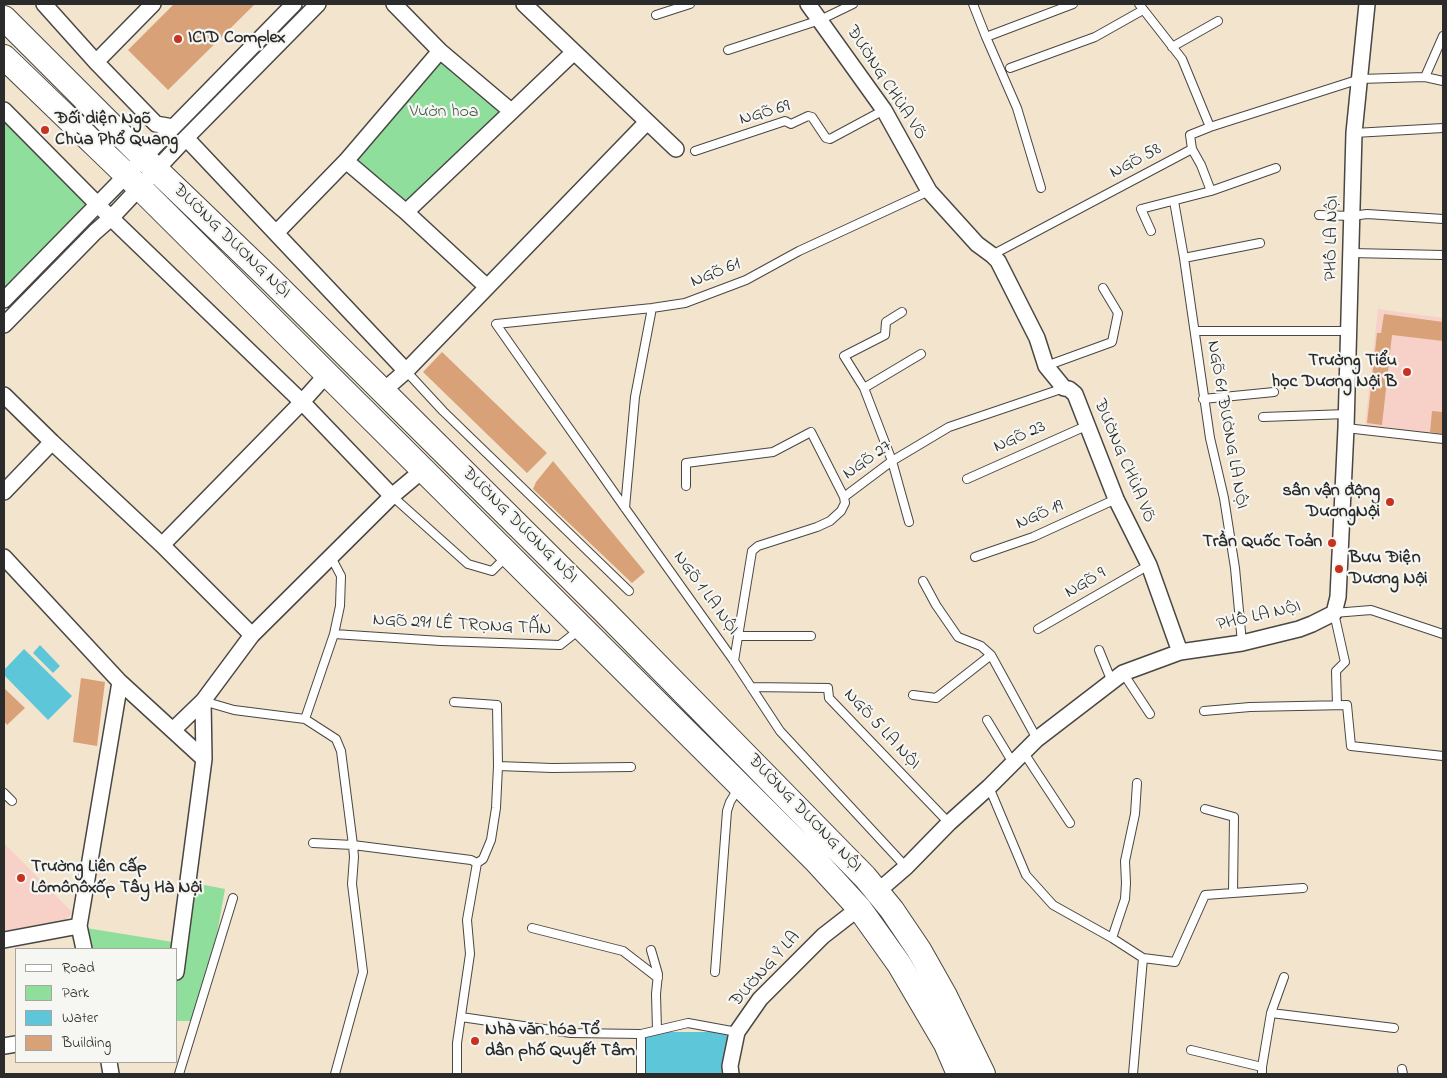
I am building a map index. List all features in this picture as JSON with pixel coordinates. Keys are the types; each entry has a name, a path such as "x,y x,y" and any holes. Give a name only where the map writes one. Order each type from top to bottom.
{"main road":[{"name":"ĐƯỜNG DƯƠNG NỘI","path":"4,18 150,164 270,278 384,391 604,611 865,877 892,910 919,950 945,996 983,1074"},
{"name":"ĐƯỜNG DƯƠNG NỘI","path":"4,57 327,374 815,860 859,908 899,964 946,1044 959,1074"},
{"path":"859,908 877,892"}],"street":[{"path":"44,4 96,62 156,124 173,127"},
{"path":"96,62 153,4"},
{"path":"150,164 173,127 294,4"},
{"path":"4,325 111,218 133,182 150,164 186,138 318,4"},
{"path":"394,4 440,51 511,111"},
{"path":"524,4 676,149"},
{"name":"ĐƯỜNG CHÙA VÕ","path":"808,4 884,110 929,191 977,244 998,261 1037,338 1046,366 1064,388 1069,389 1075,394 1116,499 1149,565 1180,652"},
{"name":"PHỐ LA NỘI","path":"877,892 906,867 1037,739 1118,678 1180,652 1242,643 1299,629 1334,612 1338,597 1347,421 1354,133 1367,4"},
{"path":"276,233 346,161 440,51"},
{"path":"406,212 574,52"},
{"path":"4,110 111,218 302,402 392,496"},
{"path":"384,391 406,371 647,122"},
{"path":"186,138 406,371"},
{"path":"346,161 406,212 487,287"},
{"path":"4,300 97,204 133,182"},
{"path":"162,545 327,374"},
{"path":"4,395 162,545 252,635"},
{"path":"4,492 52,442"},
{"path":"173,730 203,701 252,635 392,496 423,470"},
{"path":"4,557 120,682 204,759"},
{"path":"84,948 79,926 120,682"},
{"path":"178,957 204,759 203,701"},
{"name":"ĐƯỜNG Ỷ LA","path":"731,1074 730,1066 737,1032 760,999 823,936 859,908"},
{"path":"4,940 79,926"}],"lane":[{"path":"656,15 690,4"},
{"path":"728,50 820,20 853,4"},
{"path":"973,4 1017,108 1041,188"},
{"path":"986,37 1072,4"},
{"path":"1010,68 1095,37 1141,7 1182,59 1210,127"},
{"path":"1172,47 1218,21"},
{"path":"1425,77 1443,36"},
{"path":"1211,191 1201,165 1192,149 1190,135 1360,79 1425,77 1443,81"},
{"name":"NGÕ 69","path":"695,151 785,121 791,124 808,116 812,117 826,138 830,140 884,110"},
{"path":"1354,133 1443,128"},
{"name":"NGÕ 58","path":"992,255 1192,149"},
{"path":"1151,231 1141,209 1211,191 1276,168"},
{"name":"NGÕ 61","path":"496,324 685,303 746,280 799,251 929,191"},
{"name":"NGÕ 61 ĐƯỜNG LA NỘI","path":"1174,200 1195,331 1203,399 1224,498 1235,568 1242,643"},
{"path":"1319,215 1352,216 1368,214 1443,219"},
{"path":"1184,258 1260,243"},
{"path":"1351,254 1443,255"},
{"path":"1046,366 1112,342 1118,313 1104,288"},
{"path":"625,508 635,396 652,308"},
{"path":"902,312 886,322 885,335 844,356 864,388 892,461 909,522"},
{"name":"NGÕ 1 LA NỘI","path":"496,324 734,661 780,730 906,867"},
{"path":"1195,331 1349,331"},
{"path":"864,388 921,354"},
{"path":"406,371 443,411 629,591"},
{"name":"NGÕ 27","path":"686,486 686,463 773,452 811,432 844,497 892,461 949,427 1064,388"},
{"path":"1203,399 1274,392"},
{"path":"1263,417 1347,421 1443,439"},
{"name":"NGÕ 23","path":"967,479 1086,426"},
{"path":"392,496 468,564 492,571 509,555"},
{"path":"734,661 752,551 758,546 830,521 841,511 845,503 844,497"},
{"name":"NGÕ 19","path":"975,557 1033,537 1116,499"},
{"path":"305,719 334,634 340,606 341,576 331,557"},
{"name":"NGÕ 9","path":"1038,629 1149,565"},
{"path":"923,582 958,637 981,646 991,655 1037,739"},
{"path":"1338,705 1336,671 1345,662 1334,612 1371,610 1443,634"},
{"name":"NGÕ 291 LÊ TRỌNG TẤN","path":"334,634 441,641 560,645 582,628"},
{"path":"738,636 810,636"},
{"path":"1099,650 1118,678 1150,714"},
{"path":"913,695 936,698 991,655"},
{"name":"NGÕ 5 LA NỘI","path":"751,687 828,688 829,698 949,823"},
{"path":"203,701 234,710 305,719 336,739 341,751 354,857 352,884 364,972 335,1074"},
{"path":"454,702 497,705 498,766 496,808 491,840 483,859 477,863 467,920 470,954 461,1017 456,1074"},
{"path":"1204,711 1250,707 1347,705 1351,746 1443,756"},
{"path":"987,720 1070,823"},
{"path":"498,766 552,768 631,767"},
{"path":"1112,938 1125,899 1125,862 1135,814 1137,783"},
{"path":"715,972 727,811 740,785"},
{"path":"989,787 1026,875 1053,906 1112,938 1143,958 1175,962 1206,896 1303,888"},
{"path":"4,793 12,801"},
{"path":"1204,808 1234,817 1232,893"},
{"path":"313,843 353,845 471,860 477,863"},
{"path":"179,1074 233,898"},
{"path":"532,928 623,951 658,978"},
{"path":"650,950 658,970 656,994 657,1030"},
{"path":"1133,1074 1143,958"},
{"path":"1191,1050 1262,1071 1271,1013 1284,977"},
{"path":"1271,1013 1394,1028"},
{"path":"461,1017 571,1034 641,1034 688,1023 737,1032"},
{"path":"641,1034 641,1074"}],"shaded area":[{"name":"Trường Tiểu học Dương Nội B","path":"1378,309 1443,318 1443,435 1365,425"},
{"name":"Trường Liên cấp Lômônôxốp Tây Hà Nội","path":"4,843 73,913 65,920 4,931"}],"green space":[{"name":"Vườn hoa","path":"440,53 509,111 406,209 349,161"},
{"path":"4,116 92,203 4,295"},
{"path":"189,882 225,889 209,979 192,1021 178,1021 178,959"},
{"path":"80,927 179,943 176,948 85,948"}],"water":[{"path":"40,645 60,666 53,673 33,653"},
{"path":"24,649 72,696 48,720 4,675 4,670"},
{"path":"646,1032 736,1032 730,1074 646,1074"}],"building":[{"name":"ICID Complex","path":"174,4 255,4 168,90 128,50"},
{"path":"1384,314 1443,322 1443,341 1392,335 1382,425 1367,423 1377,333 1381,333"},
{"path":"442,352 547,453 527,473 423,372"},
{"path":"1432,411 1443,412 1443,434 1430,432"},
{"path":"553,461 645,572 632,583 533,489 536,482"},
{"path":"81,678 105,682 97,746 73,742"},
{"path":"4,688 25,708 7,725 4,721"}],"place":[{"name":"ICID Complex","path":"178,39"},
{"name":"Đối diện Ngõ Chùa Phổ Quang","path":"45,130"},
{"name":"Trường Tiểu học Dương Nội B","path":"1407,372"},
{"name":"sân vận động DươngNội","path":"1390,502"},
{"name":"Trần Quốc Toản","path":"1332,543"},
{"name":"Bưu Điện Dương Nội","path":"1339,569"},
{"name":"Trường Liên cấp Lômônôxốp Tây Hà Nội","path":"21,878"},
{"name":"Nhà văn hóa Tổ dân phố Quyết Tâm","path":"475,1041"}]}
